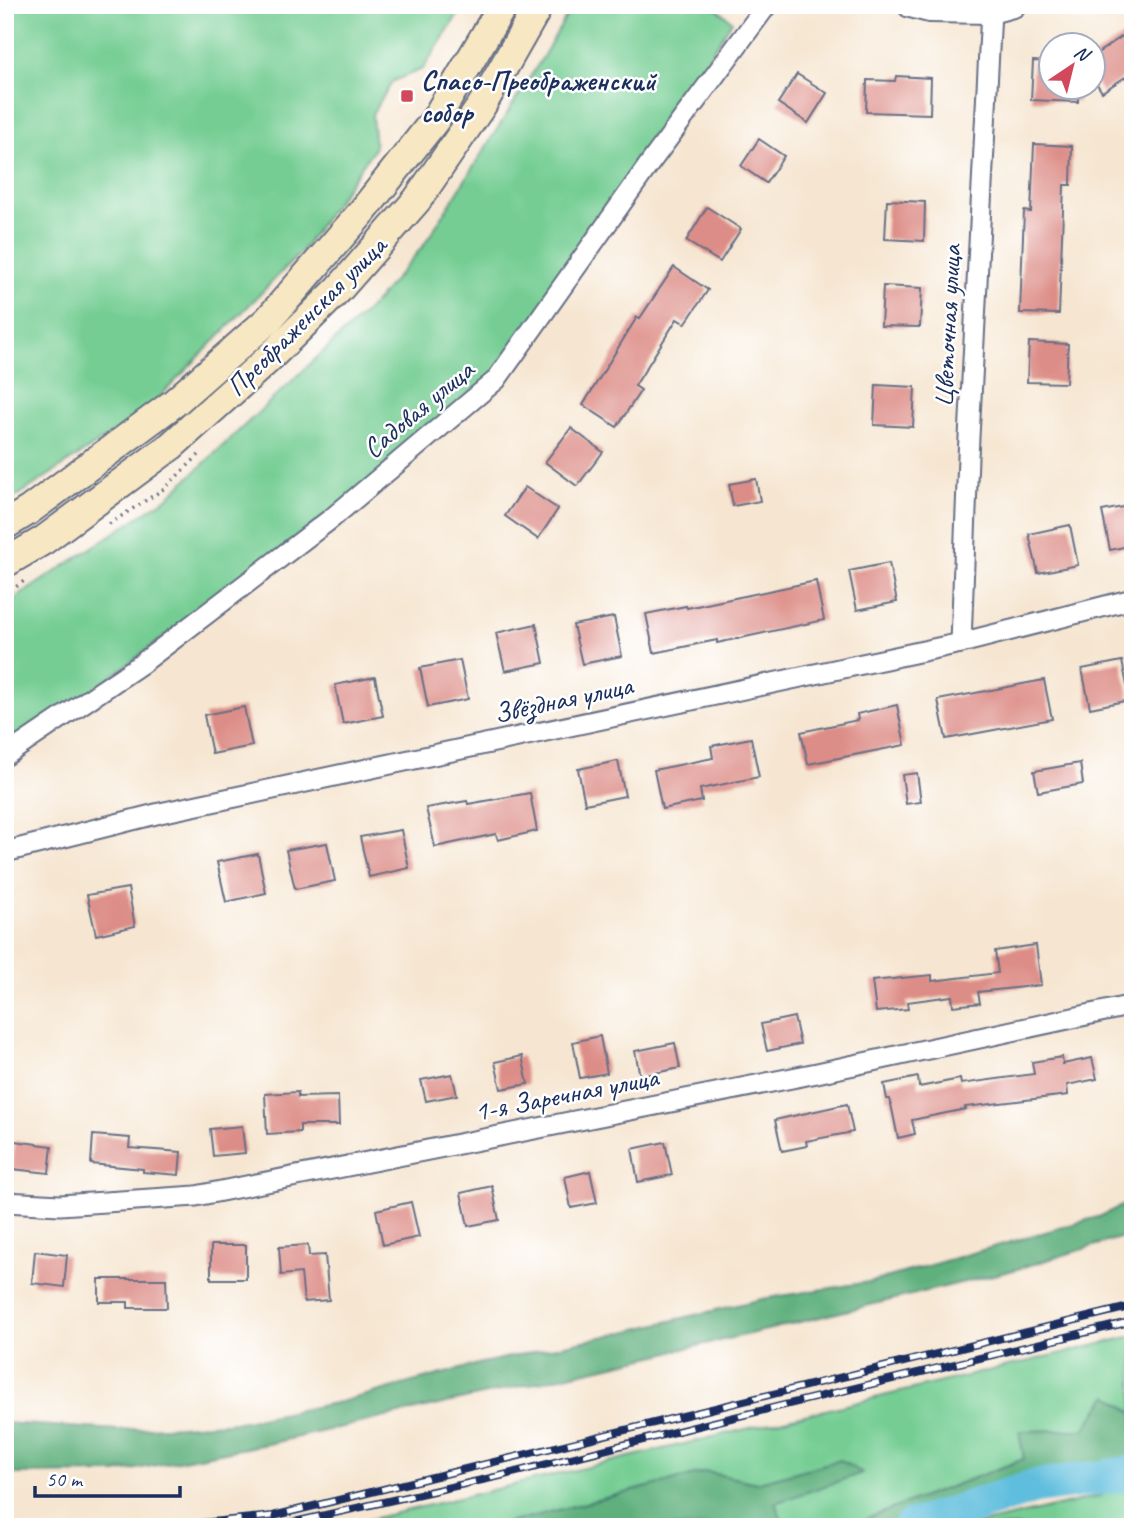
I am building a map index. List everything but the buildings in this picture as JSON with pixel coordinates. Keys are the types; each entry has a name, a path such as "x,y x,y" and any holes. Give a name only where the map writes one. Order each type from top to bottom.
{"main road":[{"name":"Преображенская улица","path":"5,525 28,512 174,403 268,320 362,212 435,120 503,5"},
{"name":"Преображенская улица","path":"5,563 44,540 172,446 267,360 339,289 417,200 482,105 539,5"}],"street":[{"name":"Садовая улица","path":"5,756 141,664 332,518 496,380 650,163 767,5"},
{"path":"910,5 929,10 1002,8"},
{"name":"Цветочная улица","path":"961,643 968,457 1002,8"},
{"name":"Звёздная улица","path":"5,852 160,813 961,643 1133,599"},
{"name":"1-я Заречная улица","path":"5,1202 60,1205 196,1196 804,1076 1133,1005"}],"green space":[{"path":"5,5 464,5 423,69 393,81 372,114 375,147 301,252 146,411 5,504"},
{"path":"573,5 712,5 732,21 558,293 484,389 417,448 5,756 5,605 167,498 373,305 424,245"},
{"path":"1133,1200 1133,1234 1014,1270 771,1329 272,1443 115,1473 5,1474 5,1423 119,1430 239,1422 340,1402 482,1363 762,1299 875,1281 1101,1216"},
{"path":"1133,1336 1133,1413 1108,1395 1084,1430 1020,1431 1024,1459 868,1518 860,1527 782,1527 783,1522 774,1503 861,1473 840,1460 756,1483 707,1472 492,1527 338,1527"},
{"path":"1108,1395 1133,1413 1133,1467 1030,1481 907,1523 892,1527 860,1527 868,1518 1024,1459 1019,1431 1084,1430"},
{"path":"840,1460 862,1473 775,1503 783,1522 782,1527 492,1527 707,1472 756,1483"},
{"path":"1117,1483 1133,1492 1133,1527 968,1527 1100,1496"}],"waterway":[{"path":"911,1527 1033,1487 1133,1473"}],"railway":[{"path":"161,1527 273,1516 1133,1306"},
{"path":"272,1527 500,1476 1133,1321"}],"place":[{"name":"Спасо-Преображенский собор","path":"407,96"}]}
